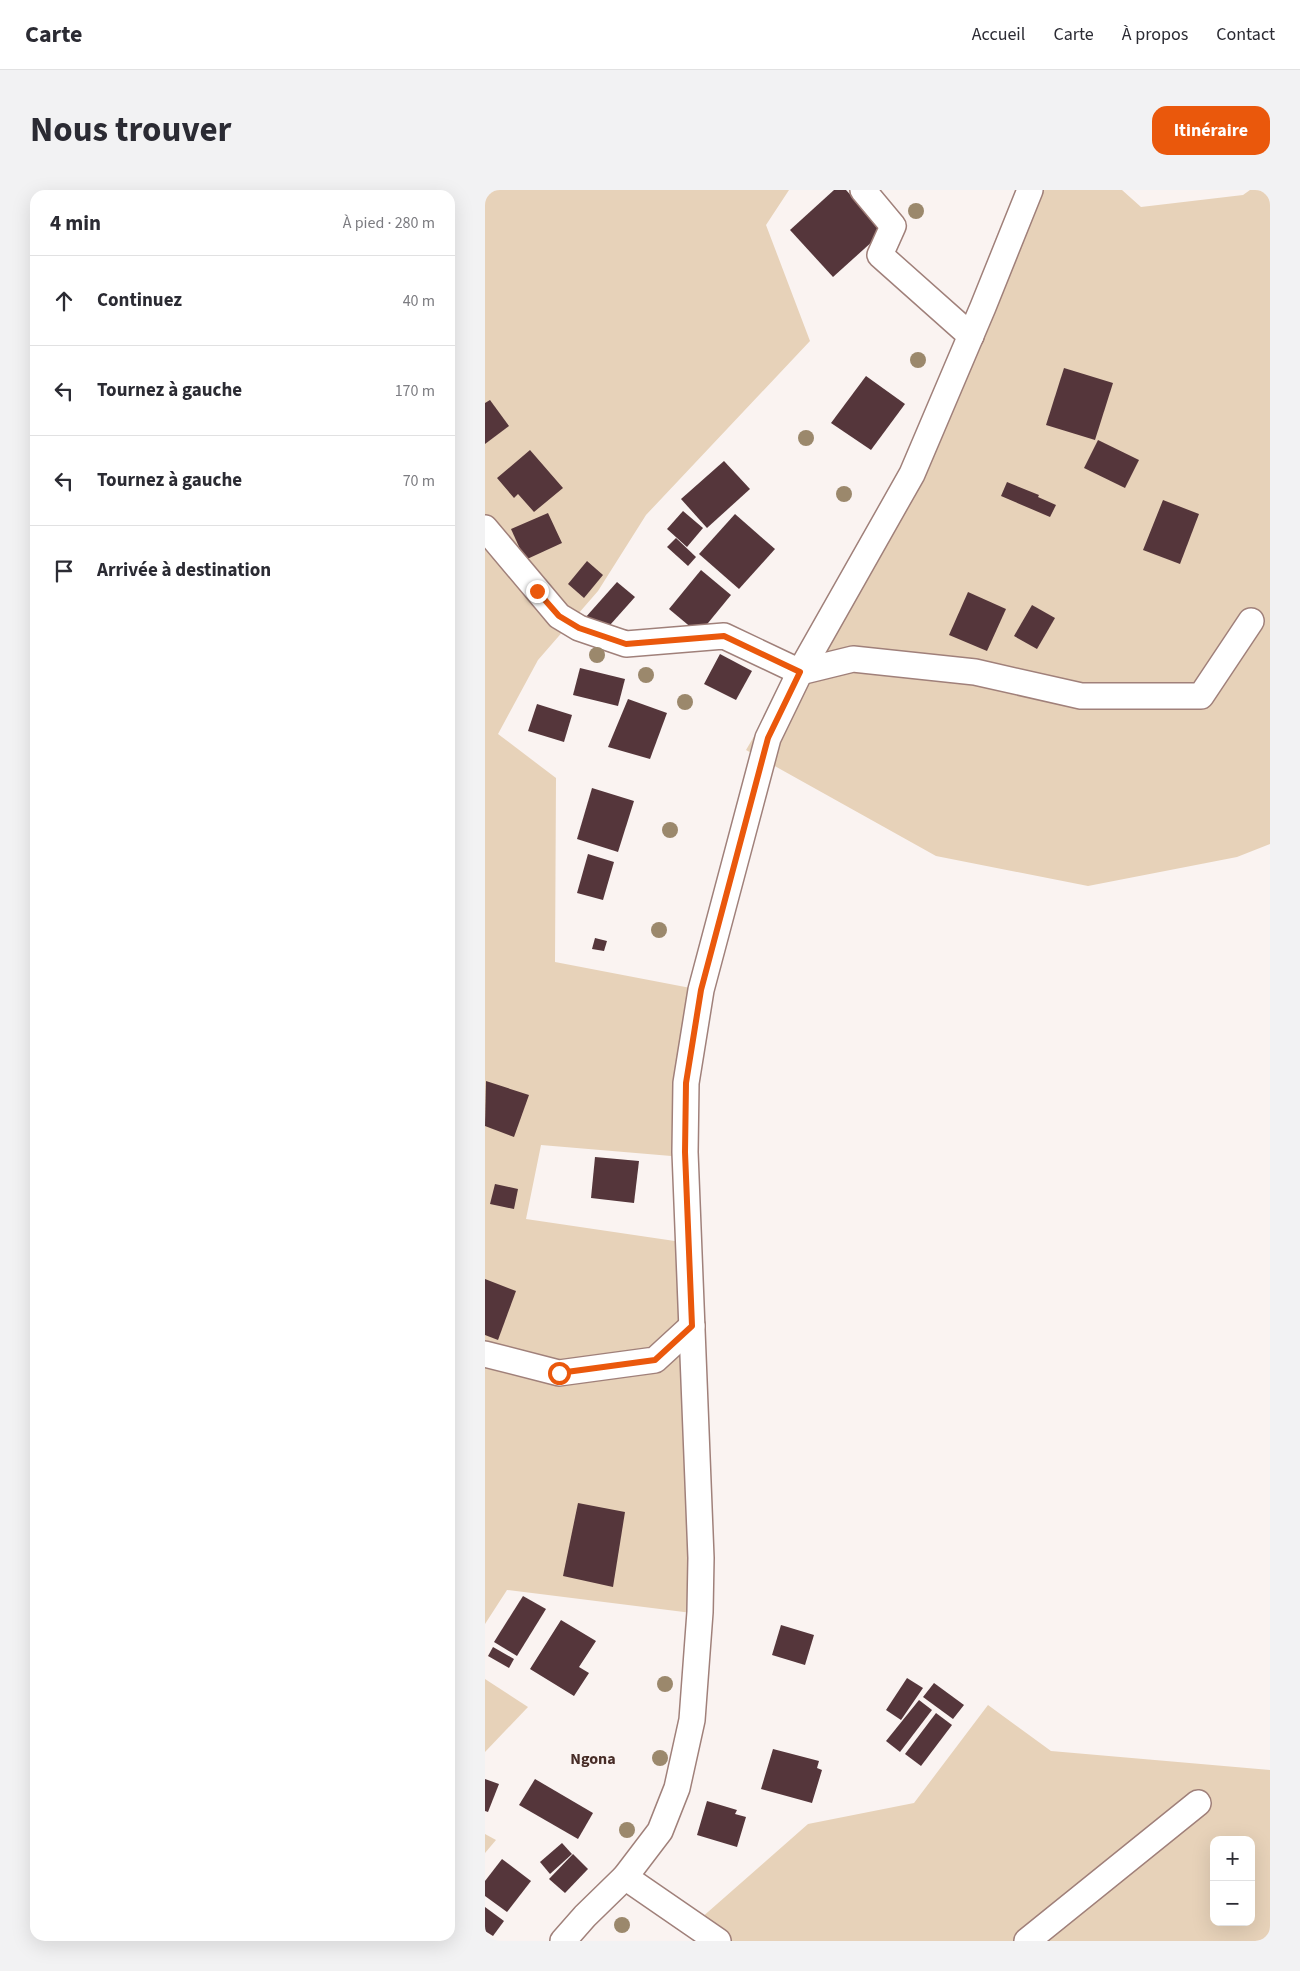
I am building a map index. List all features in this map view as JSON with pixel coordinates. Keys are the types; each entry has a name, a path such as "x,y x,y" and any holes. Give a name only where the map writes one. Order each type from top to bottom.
{"street":[{"path":"863,190 893,226 879,255 971,336"},
{"path":"563,1941 585,1916 625,1877 660,1831 677,1788 692,1720 700,1612 701,1558 685,1142 686,1083 701,990 768,738 800,672 912,474 971,336 1030,190"},
{"path":"485,528 559,616 579,628 626,644 724,636 800,672 853,659 975,672 1081,696 1201,696 1251,621"},
{"path":"485,1354 559,1373 569,1372 655,1360 692,1326"},
{"path":"1027,1941 1198,1803"},
{"path":"625,1877 718,1941"}],"shaded area":[{"path":"485,190 789,190 766,225 810,341 646,515 598,591 538,660 498,734 556,778 555,962 701,990 695,1158 541,1145 526,1219 695,1244 692,1613 507,1590 485,1624"},
{"path":"1016,190 1122,190 1141,207 1243,195 1250,190 1270,190 1270,844 1237,857 1088,886 936,856 746,750 897,491"},
{"path":"485,1679 528,1707 485,1752"},
{"path":"988,1705 1051,1751 1270,1770 1270,1941 707,1941 692,1926 808,1824 914,1803"},
{"path":"485,1834 496,1840 485,1853"}],"building":[{"path":"834,190 846,190 884,231 833,277 790,230"},
{"path":"1064,368 1113,383 1095,440 1046,425"},
{"path":"866,376 905,404 871,450 831,423"},
{"path":"490,400 509,426 485,444 485,403"},
{"path":"1098,440 1139,460 1125,488 1084,468"},
{"path":"530,450 563,488 534,512 518,494 514,498 497,478"},
{"path":"724,461 750,489 707,528 681,499"},
{"path":"1007,482 1039,495 1038,497 1056,505 1050,517 1001,496"},
{"path":"1163,500 1199,514 1180,564 1143,550"},
{"path":"683,511 703,528 687,547 667,529"},
{"path":"548,513 562,543 525,560 511,529"},
{"path":"735,514 775,549 739,589 699,554"},
{"path":"676,538 696,557 688,566 667,547"},
{"path":"587,561 603,575 584,598 568,584"},
{"path":"701,570 731,595 699,634 669,609"},
{"path":"617,582 635,597 602,634 585,618"},
{"path":"968,592 1006,609 987,651 949,635"},
{"path":"1032,605 1055,618 1037,649 1014,636"},
{"path":"720,654 752,671 736,700 704,684"},
{"path":"580,668 625,679 618,706 573,695"},
{"path":"628,699 667,713 650,759 608,747"},
{"path":"537,704 572,715 564,742 528,731"},
{"path":"592,788 634,801 618,852 577,839"},
{"path":"588,854 614,862 603,900 577,893"},
{"path":"595,938 607,941 604,951 592,949"},
{"path":"486,1081 529,1095 514,1137 485,1126"},
{"path":"595,1157 639,1161 634,1203 591,1198"},
{"path":"495,1184 518,1189 514,1209 490,1204"},
{"path":"485,1279 516,1291 498,1340 485,1335"},
{"path":"578,1503 625,1512 613,1587 563,1576"},
{"path":"523,1596 546,1609 517,1656 494,1642"},
{"path":"561,1620 596,1641 579,1667 589,1673 574,1696 530,1669"},
{"path":"781,1625 814,1635 805,1665 772,1655"},
{"path":"493,1647 514,1659 509,1668 488,1656"},
{"path":"907,1678 923,1688 901,1720 886,1710"},
{"path":"934,1683 964,1705 953,1719 923,1697"},
{"path":"919,1700 932,1710 900,1752 886,1741"},
{"path":"936,1713 952,1725 921,1766 905,1754"},
{"path":"773,1749 819,1761 817,1768 822,1770 812,1803 761,1789"},
{"path":"485,1779 499,1784 488,1812 485,1811"},
{"path":"535,1779 593,1813 578,1839 519,1805"},
{"path":"707,1801 737,1810 735,1814 746,1817 737,1847 697,1835"},
{"path":"562,1843 572,1854 550,1874 540,1862"},
{"path":"573,1854 588,1869 565,1893 549,1879"},
{"path":"502,1859 531,1881 507,1912 485,1896 485,1881"},
{"path":"485,1907 504,1921 493,1936 485,1931"}],"district":[{"name":"Ngona","path":"593,1758"}],"route":[{"path":"537,591 559,616 579,628 626,644 724,636 800,672 768,738 701,990 696,1019 686,1083 685,1152 692,1326 655,1360 559,1373"}]}
